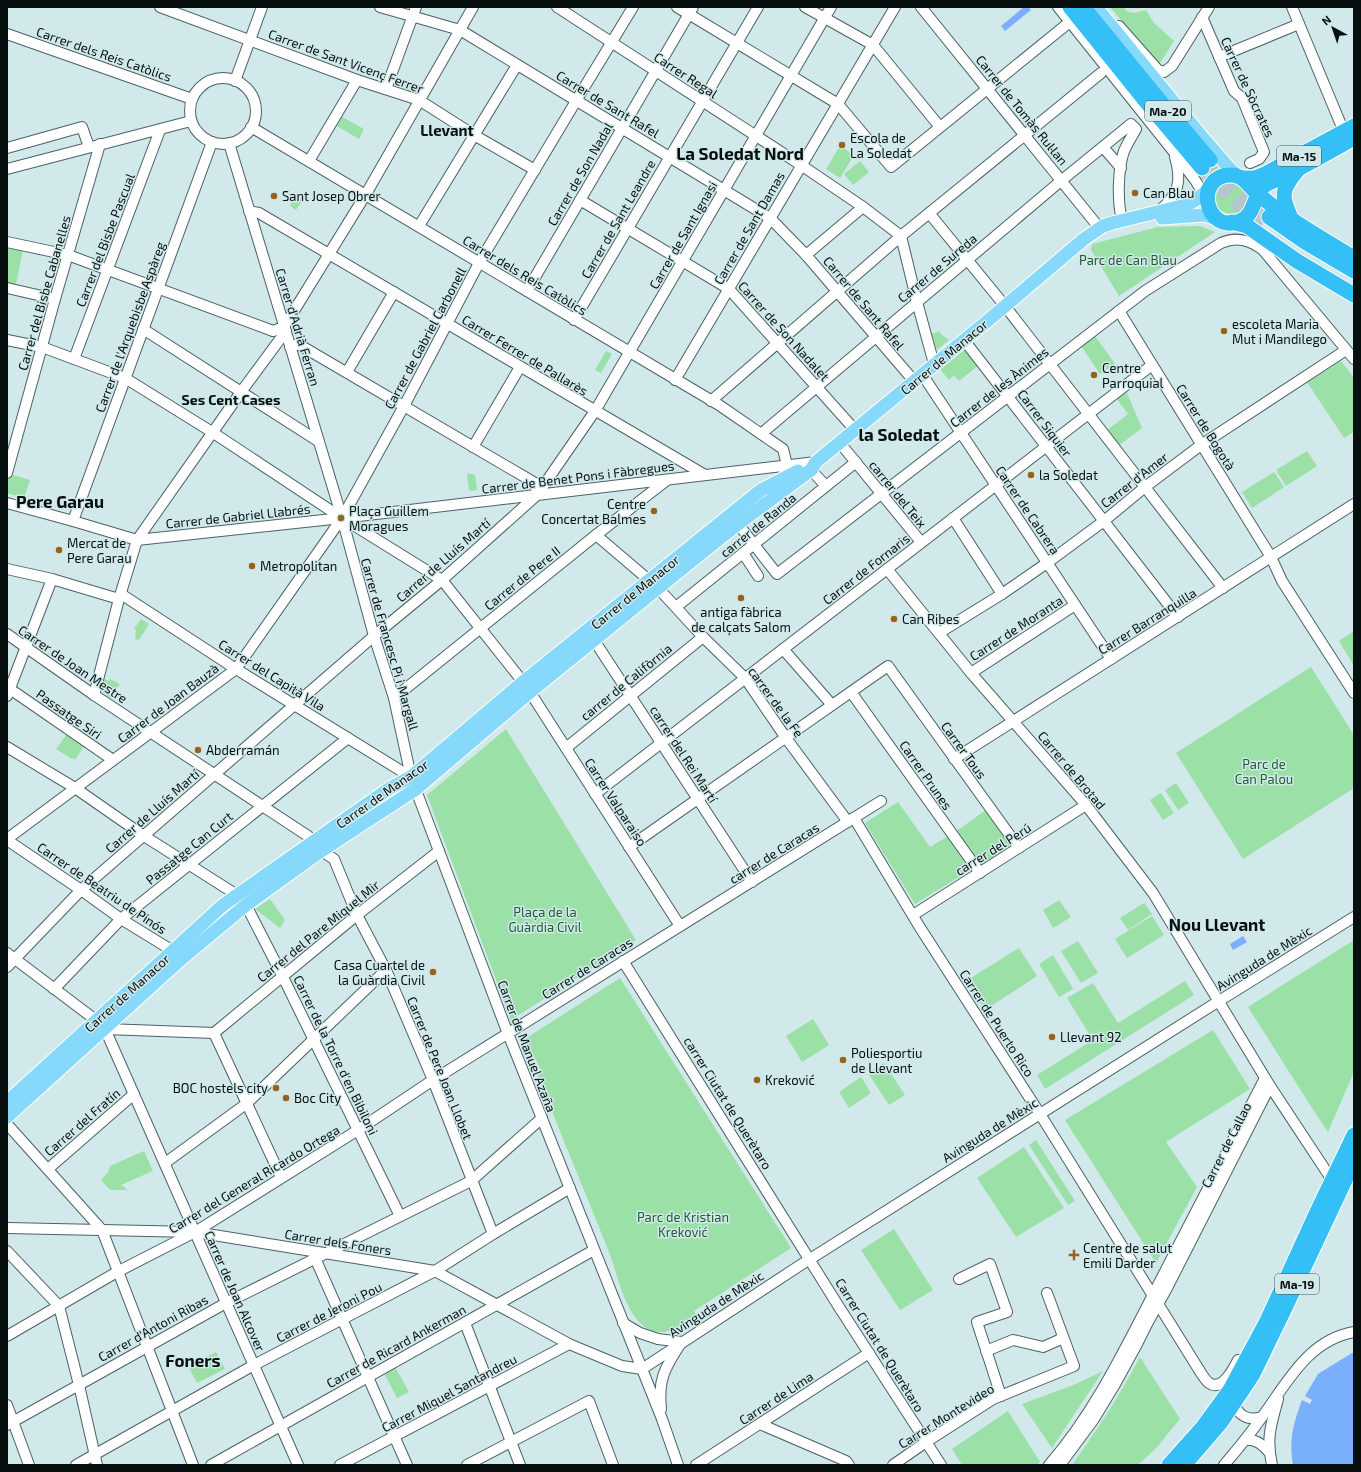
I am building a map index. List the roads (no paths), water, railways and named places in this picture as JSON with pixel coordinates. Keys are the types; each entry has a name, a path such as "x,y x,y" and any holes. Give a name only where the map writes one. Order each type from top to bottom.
{"highway":[{"name":"Ma-20","path":"1070,7 1143,98 1206,164 1160,101 1084,7"},
{"name":"Ma-15","path":"1225,220 1240,221 1251,211 1249,188 1255,178 1351,132"},
{"name":"Ma-15","path":"1249,188 1281,178 1301,168 1351,132"},
{"path":"1291,218 1285,204 1284,193 1287,184 1301,168"},
{"name":"Ma-15","path":"1207,193 1216,180 1223,176 1231,175 1249,188"},
{"path":"1249,188 1291,218 1354,258"},
{"path":"1207,193 1210,210 1225,220 1247,226 1265,227 1305,242 1354,271"},
{"path":"1265,227 1354,284"},
{"path":"1265,227 1297,261 1354,295"},
{"name":"Ma-19","path":"1184,1465 1209,1437 1232,1397 1354,1134"},
{"name":"Ma-19","path":"1169,1465 1252,1374 1270,1341 1354,1160"}],"main road":[{"path":"1096,7 1203,138 1249,188"},
{"name":"Carrer de Manacor","path":"526,687 554,667 560,652 738,524 767,492 809,466 840,443 1070,250 1097,230 1122,220 1192,203 1207,193"},
{"name":"Carrer de Manacor","path":"1097,230 1110,232 1151,220 1204,215 1225,220"},
{"path":"1189,217 1220,227 1241,230 1265,227"},
{"name":"Carrer de Manacor","path":"7,1117 101,1025 176,956 223,905 414,783 526,687 594,640 654,584 767,492 809,466"},
{"name":"Carrer de Manacor","path":"176,956 246,905 317,846"},
{"name":"Carrer de Manacor","path":"7,1102 101,1025"}],"street":[{"name":"Carrer de Sant Vicenç Ferrer","path":"160,7 357,80 419,100 474,135 535,170"},
{"path":"235,81 262,7"},
{"name":"Carrer de Sant Rafel","path":"380,7 414,12 460,30 770,218 806,255 876,338 918,378"},
{"path":"94,695 137,540 285,329 366,194 473,7"},
{"name":"Carrer de Gabriel Carbonell","path":"342,518 404,406 479,263 633,7"},
{"path":"677,7 691,11 737,43 838,104 891,167 1066,25"},
{"name":"Carrer de Sant Leandre","path":"574,320 758,7"},
{"path":"805,7 824,19 873,45 940,127"},
{"name":"Carrer de Sant Ignasi","path":"630,352 831,7"},
{"name":"Carrer de Sant Damas","path":"675,380 895,7"},
{"name":"Carrer de Tomàs Rul·lan","path":"921,7 1062,180 1097,230"},
{"path":"1058,7 1207,193"},
{"path":"1102,7 1161,72 1170,69 1204,10"},
{"path":"1292,7 1351,132"},
{"name":"Carrer Regal","path":"564,9 655,71 801,165 863,207"},
{"name":"Carrer de Sòcrates","path":"1204,10 1219,57 1234,92 1242,98 1264,152 1259,159 1250,163"},
{"name":"Carrer de Son Nadal","path":"527,291 691,11"},
{"path":"386,89 414,12"},
{"path":"1219,57 1299,24"},
{"name":"Carrer dels Reis Catòlics","path":"7,34 192,99"},
{"path":"419,226 517,65"},
{"path":"711,401 901,236 1101,73"},
{"path":"225,78 235,81 245,86 252,95 255,105 255,116 252,127 242,137 229,143 220,144 203,138 191,121 190,110 192,99 197,90 205,83 215,79 225,78"},
{"path":"309,161 357,80"},
{"path":"7,169 191,121"},
{"name":"Carrer de Sureda","path":"762,434 1062,180 1131,124 1136,129 1124,152 1121,168"},
{"path":"7,148 82,127 88,147"},
{"name":"Carrer dels Reis Catòlics","path":"252,127 711,401 809,466 826,486"},
{"name":"Carrer del Bisbe Pascual","path":"74,359 160,130"},
{"name":"Carrer de l'Arquebisbe Aspàreg","path":"73,521 212,142"},
{"name":"Carrer d'Adrià Ferran","path":"229,143 342,518"},
{"name":"Carrer del Bisbe Cabanelles","path":"7,473 100,144"},
{"path":"1103,147 1121,168 1120,202 1122,220"},
{"path":"1158,212 1172,199 1178,186 1178,169 1173,151"},
{"name":"Carrer de Son Nadalet","path":"580,200 729,289 855,430"},
{"path":"806,255 863,207 901,236 934,364"},
{"name":"Carrer Ferrer de Pallarès","path":"249,210 259,213 705,475"},
{"path":"929,213 1005,306 1223,588"},
{"name":"Carrer de les Ànimes","path":"754,545 777,574 1119,311 1145,292 1221,243 1234,239 1246,240 1259,247 1270,258 1346,350"},
{"path":"7,242 68,256 273,331 285,329"},
{"path":"7,288 55,299"},
{"path":"347,372 394,292"},
{"name":"Carrer de Bogotà","path":"1119,311 1271,557"},
{"path":"143,329 318,441"},
{"name":"Carrer Valparaiso","path":"7,340 42,347 125,378 212,432 342,518 442,580 526,687 680,926"},
{"name":"Carrer Siquier","path":"964,340 1178,617"},
{"path":"290,347 298,344 535,483 537,495"},
{"path":"1346,350 1354,359"},
{"name":"Carrer d'Amer","path":"940,633 1002,594 1047,563 1104,521 1144,487 1201,445 1346,350"},
{"name":"Carrer de Lluís Martí","path":"7,967 11,956 82,890 294,704 442,580 537,495 595,411 630,352"},
{"name":"Carrer de Fornaris","path":"595,794 1152,364"},
{"path":"473,447 520,367"},
{"name":"Carrer de Cabrera","path":"918,378 962,433 1111,659"},
{"name":"carrer del Teix","path":"840,443 921,542"},
{"path":"767,492 787,465 783,449"},
{"path":"767,492 762,476 757,470 777,460 783,449"},
{"name":"carrer de Randa","path":"676,607 856,462"},
{"name":"Carrer de Benet Pons i Fàbregues","path":"342,518 757,470 787,465 809,466"},
{"name":"Carrer de Pere II","path":"394,698 596,535 667,480"},
{"path":"7,503 137,540"},
{"name":"Carrer Barranquilla","path":"954,759 1354,504"},
{"name":"Carrer de Gabriel Llabrés","path":"137,540 342,518"},
{"name":"Carrer de Francesc Pi i Margall","path":"342,518 374,636 394,698 414,783"},
{"name":"Carrer de Joan Bauzà","path":"7,839 236,668 342,518"},
{"path":"953,518 1002,594"},
{"path":"738,524 754,545"},
{"name":"carrer de la Fe","path":"596,535 654,584 703,637 745,678 786,738 851,820"},
{"path":"743,554 758,576"},
{"path":"1271,557 1282,581 1354,693"},
{"name":"Carrer del Capità Vila","path":"7,569 120,597 348,738 414,783"},
{"name":"Carrer de Brotad","path":"887,569 971,673 1086,805 1153,892 1220,1001"},
{"path":"8,693 52,579"},
{"name":"Carrer de Moranta","path":"971,673 1075,605"},
{"name":"Carrer de Joan Mestre","path":"7,634 94,695 151,731 308,836 317,846 334,859 357,915"},
{"name":"carrer de Califòrnia","path":"566,748 703,637"},
{"name":"carrer del Rei Martí","path":"594,640 752,882"},
{"path":"783,649 832,705"},
{"name":"Carrer Tous","path":"851,692 888,666 1019,848"},
{"path":"629,847 851,692"},
{"name":"Carrer Prunes","path":"851,692 980,873"},
{"name":"Passatge Siri","path":"8,693 112,760"},
{"name":"Passatge Can Curt","path":"54,988 121,919 348,738"},
{"path":"7,747 75,788 144,836 237,895"},
{"name":"Carrer de Manuel Azaña","path":"414,783 508,1033 662,1419 678,1465"},
{"name":"carrer de Caracas","path":"680,926 881,801"},
{"name":"carrer del Perú","path":"913,915 1086,805"},
{"name":"Carrer de Puerto Rico","path":"851,820 1040,1114 1201,1374 1209,1383 1213,1385 1220,1384 1227,1379 1259,1321 1277,1299"},
{"name":"Carrer de Beatriu de Pinós","path":"7,839 176,956"},
{"name":"Carrer del Pare Miquel Mir","path":"214,1033 357,915 439,851"},
{"name":"Carrer de la Torre d'en Bibiloni","path":"246,905 314,1039 400,1216"},
{"name":"Carrer de Pere Joan Llobet","path":"357,915 386,970 433,1080 471,1181 493,1234"},
{"name":"Avinguda de Mèxic","path":"642,1369 810,1259 1354,917"},
{"name":"Carrer de Caracas","path":"508,1033 680,926"},
{"path":"11,956 101,1025 214,1033 246,1104 282,1177"},
{"name":"carrer Ciutat de Querètaro","path":"623,961 810,1259"},
{"path":"165,1163 246,1104 386,970"},
{"path":"1220,1001 1268,1082 1332,1180"},
{"name":"Carrer de Joan Alcover","path":"101,1025 165,1163 298,1465"},
{"name":"Carrer del General Ricardo Ortega","path":"7,1336 117,1272 195,1232 358,1130 433,1080 508,1033"},
{"name":"Carrer de Callao","path":"1155,1300 1168,1288 1268,1082"},
{"name":"Carrer del Fratín","path":"48,1169 134,1094"},
{"path":"408,1465 315,1258 471,1181 542,1118"},
{"path":"7,1124 102,1230 146,1347 193,1465"},
{"name":"Carrer de Jeroni Pou","path":"76,1465 254,1366 435,1271 570,1188"},
{"name":"Carrer dels Foners","path":"7,1228 195,1232 435,1271 569,1344 622,1366 642,1369"},
{"name":"Carrer de Ricard Ankerman","path":"211,1465 594,1250"},
{"path":"7,1251 59,1306 97,1465"},
{"name":"Carrer d'Antoni Ribas","path":"10,1423 226,1303 315,1258"},
{"name":"Carrer Ciutat de Querètaro","path":"810,1259 941,1465"},
{"path":"959,1279 990,1264 1007,1312 977,1322 1001,1396"},
{"name":"Carrer Montevideo","path":"893,1465 993,1399 1074,1366 1046,1293"},
{"path":"1049,1465 1062,1450 1106,1385 1155,1300"},
{"path":"1060,1465 1094,1419 1114,1386 1155,1300"},
{"path":"465,1323 520,1465"},
{"path":"624,1323 640,1333 658,1339 682,1342"},
{"path":"1224,1465 1254,1428 1298,1366 1309,1355 1326,1343 1354,1332"},
{"path":"986,1351 1013,1340 1043,1347 1059,1340 1062,1337"},
{"name":"Carrer de Manuel Azaña","path":"662,1419 660,1396 661,1382 667,1365 682,1342"},
{"name":"Carrer Miquel Santandreu","path":"340,1465 569,1344"},
{"name":"Carrer de Lima","path":"696,1465 869,1353"},
{"path":"1272,1465 1268,1451 1268,1436 1280,1392"},
{"path":"1232,1397 1237,1410 1246,1418 1255,1419 1262,1417"},
{"path":"467,1465 589,1401 613,1465"},
{"path":"7,1405 10,1423 30,1465"},
{"path":"760,1424 846,1461 849,1465"},
{"path":"1254,1428 1268,1436"},
{"path":"1259,1442 1263,1442 1268,1436"},
{"path":"1245,1440 1251,1439 1259,1442 1268,1451"}],"water":[{"path":"1024,7 1028,7 1031,10 1005,31 1001,26"},
{"path":"1243,936 1247,942 1233,950 1230,944"},
{"path":"1354,1353 1354,1465 1293,1465 1291,1447 1292,1439 1296,1417 1302,1400 1310,1404 1312,1400 1305,1396 1318,1374"}],"tunnel":[{"path":"1210,160 1237,189 1269,217"},
{"path":"1202,168 1229,196 1262,225"}],"place":[{"name":"Escola de La Soledat","path":"842,145"},
{"name":"Can Blau","path":"1135,193"},
{"name":"Sant Josep Obrer","path":"274,196"},
{"name":"escoleta Maria Mut i Mandilego","path":"1224,331"},
{"name":"Centre Parroquial","path":"1094,375"},
{"name":"la Soledat","path":"1031,475"},
{"name":"Centre Concertat Balmes","path":"654,511"},
{"name":"Plaça Guillem Moragues","path":"341,518"},
{"name":"Mercat de Pere Garau","path":"59,550"},
{"name":"Metropolitan","path":"252,566"},
{"name":"antiga fàbrica de calçats Salom","path":"741,598"},
{"name":"Can Ribes","path":"894,619"},
{"name":"Abderramán","path":"198,750"},
{"name":"Casa Cuartel de la Guàrdia Civil","path":"433,972"},
{"name":"Llevant 92","path":"1052,1037"},
{"name":"Poliesportiu de Llevant","path":"843,1060"},
{"name":"Kreković","path":"757,1080"},
{"name":"BOC hostels city","path":"276,1088"},
{"name":"Boc City","path":"286,1098"},
{"name":"Centre de salut Emili Darder","path":"1074,1255"}],"district":[{"name":"Llevant","path":"447,130"},
{"name":"La Soledat Nord","path":"740,153"},
{"name":"Ses Cent Cases","path":"231,399"},
{"name":"la Soledat","path":"899,434"},
{"name":"Pere Garau","path":"60,501"},
{"name":"Nou Llevant","path":"1217,924"},
{"name":"Foners","path":"193,1360"}],"park label":[{"name":"Parc de Can Blau","path":"1128,260"},
{"name":"Parc de Can Palou","path":"1264,772"},
{"name":"Plaça de la Guàrdia Civil","path":"545,920"},
{"name":"Parc de Kristian Kreković","path":"683,1224"}]}
